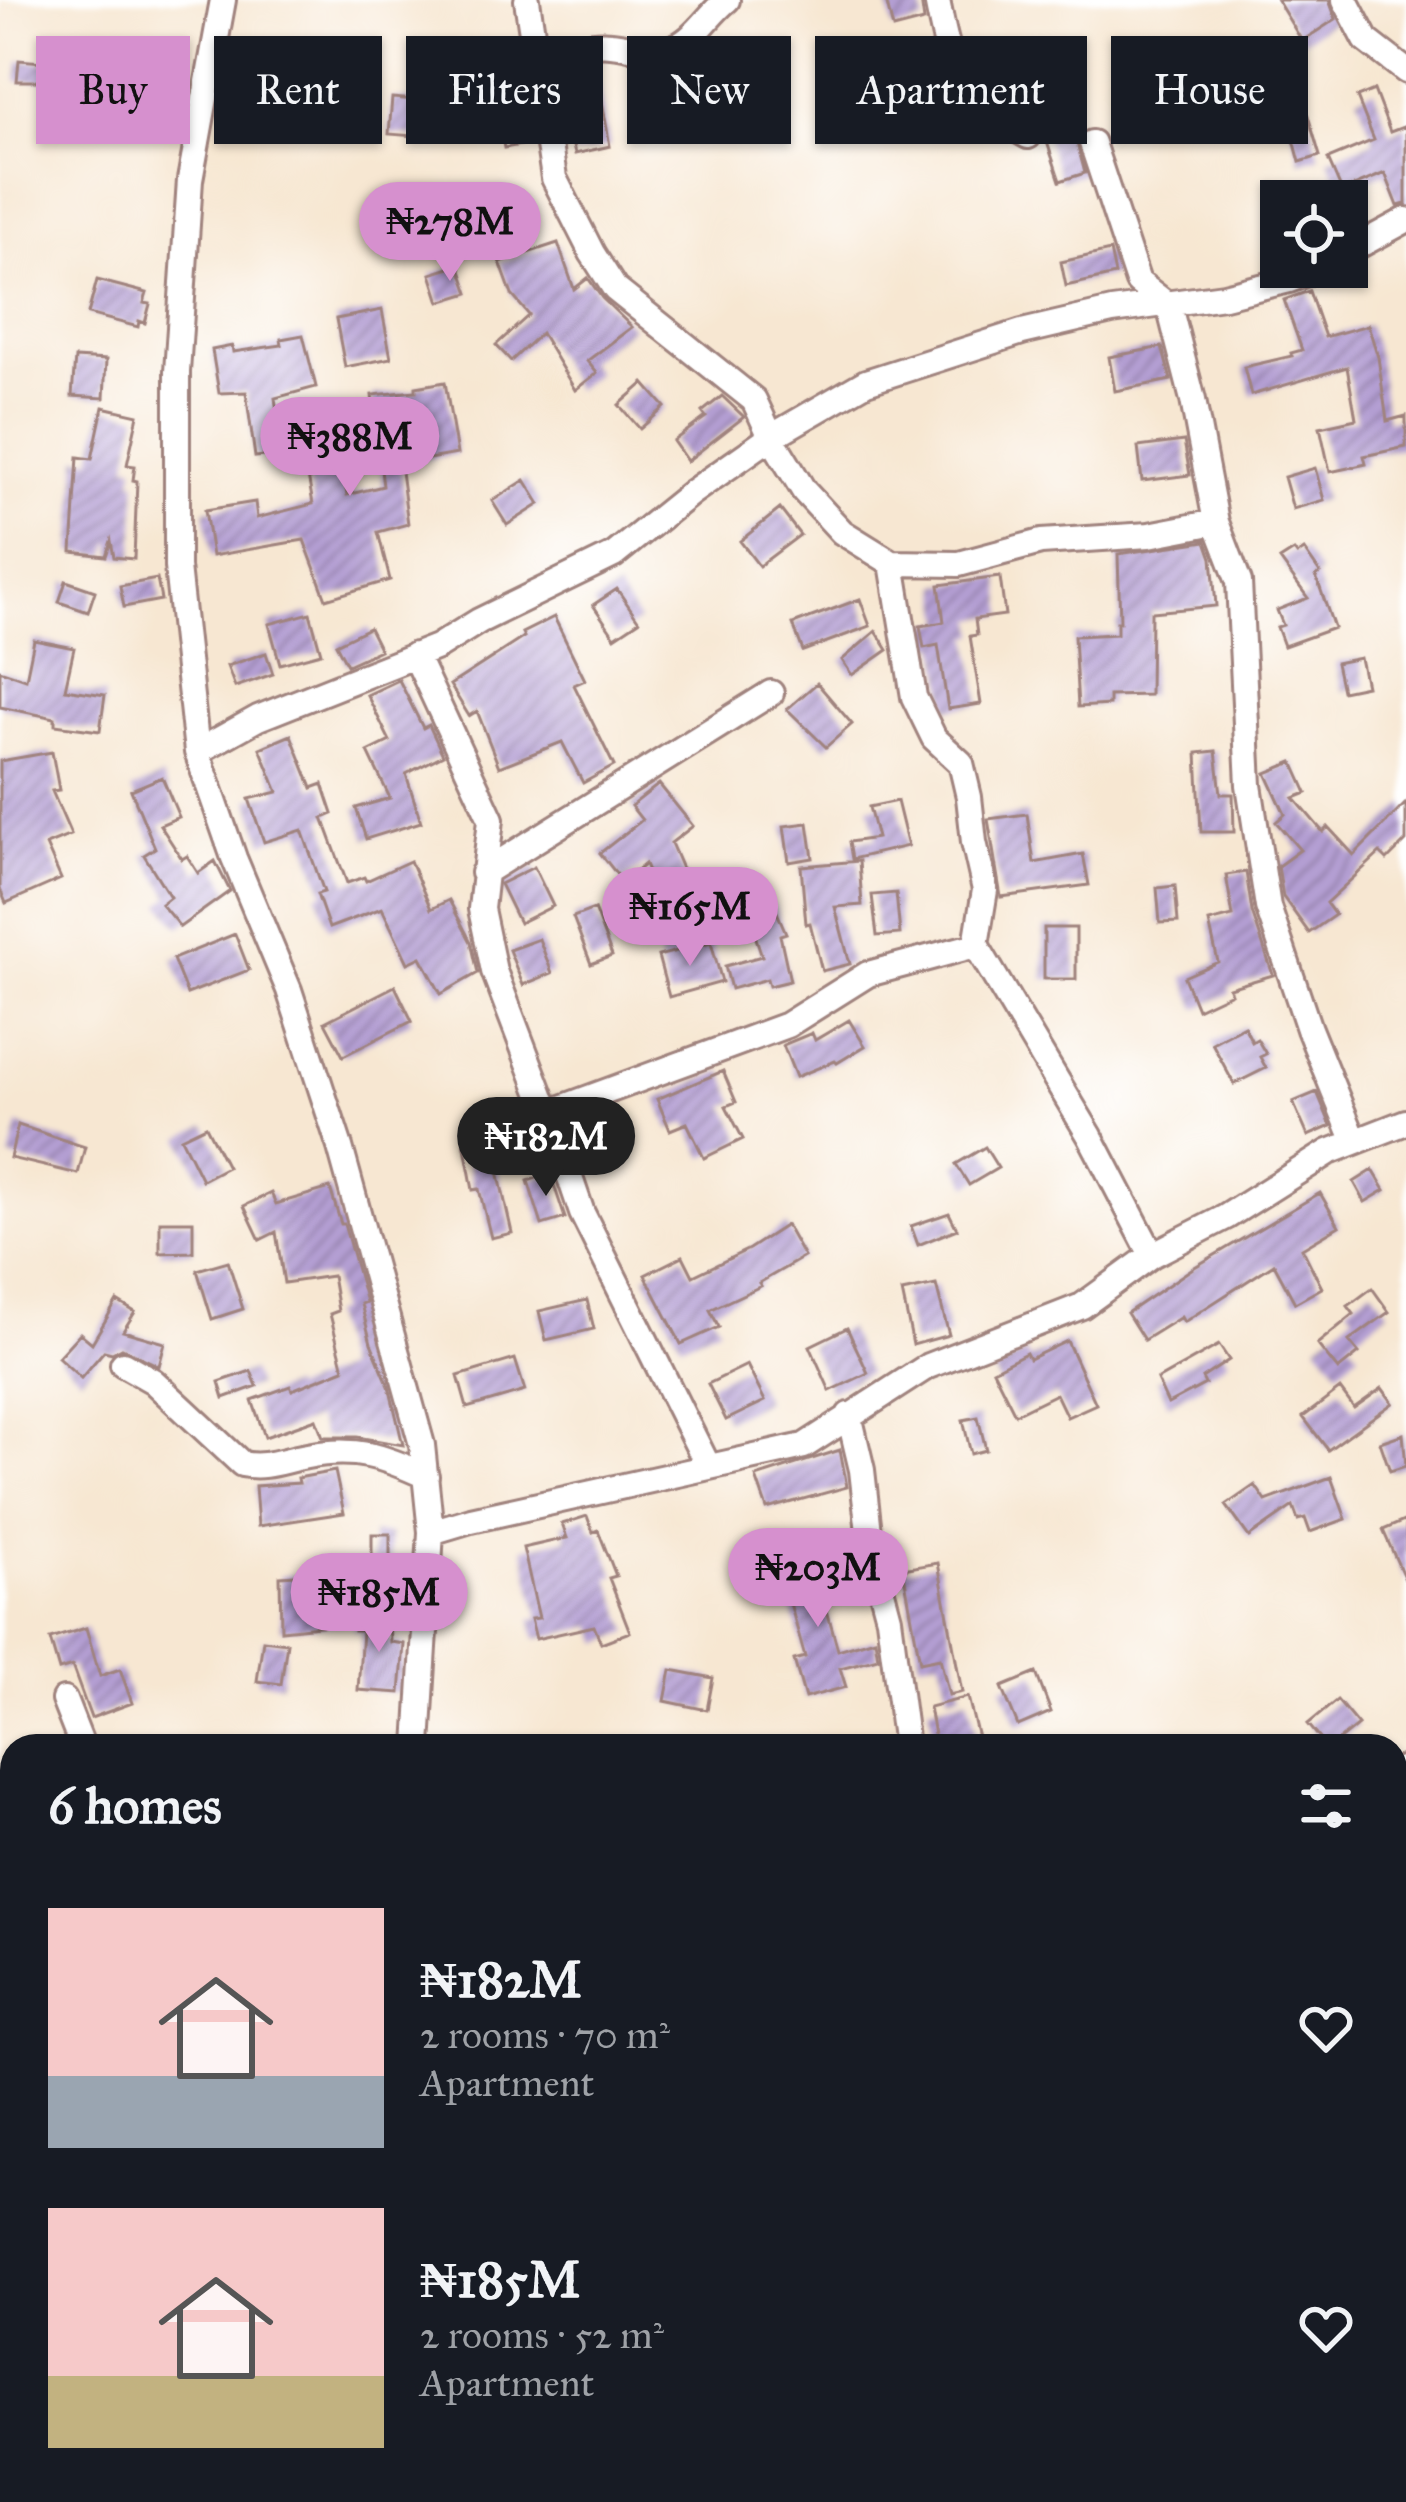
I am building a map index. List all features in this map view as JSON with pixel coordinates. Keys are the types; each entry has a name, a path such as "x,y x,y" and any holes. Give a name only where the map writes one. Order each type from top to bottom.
{"street":[{"path":"224,0 190,180 177,373 177,566 197,752 234,858 290,990 340,1147 422,1445 431,1532 419,1734"},
{"path":"527,0 532,36"},
{"path":"603,44 643,52 683,44 727,0"},
{"path":"937,0 944,36"},
{"path":"1345,0 1366,40 1406,71"},
{"path":"1091,143 1138,282 1169,306 1216,522 1239,582 1249,785 1268,908 1354,1141"},
{"path":"548,144 554,178 615,290 754,400 804,491 842,532 892,563 959,564 1041,542 1149,535 1216,522"},
{"path":"1368,241 1406,220"},
{"path":"197,752 259,718 416,655 614,555 771,437 866,382 1112,311 1169,306 1260,286"},
{"path":"892,563 914,697 934,739 962,763 970,797 974,842 986,890 976,945 1090,1136 1152,1255"},
{"path":"416,655 491,819 481,909 494,971 582,1213 708,1466"},
{"path":"483,873 771,693"},
{"path":"548,1113 787,1024 868,974 976,945"},
{"path":"431,1532 804,1446 946,1358 1082,1306 1152,1255 1354,1141 1406,1122"},
{"path":"123,1364 153,1381 242,1464 258,1468 323,1454 380,1454 426,1476"},
{"path":"849,1415 862,1470 871,1550 889,1618 904,1734"},
{"path":"64,1700 77,1734"}],"building":[{"path":"886,0 921,0 924,21 893,29"},
{"path":"1277,0 1329,0 1336,19 1308,37 1299,36"},
{"path":"19,60 36,61 36,81 17,81"},
{"path":"1374,90 1390,132 1406,126 1406,204 1398,206 1385,173 1368,180 1337,180 1328,159 1374,140 1357,97"},
{"path":"392,98 406,99 406,135 389,134"},
{"path":"603,106 610,146 575,154 572,144 603,144"},
{"path":"1308,116 1320,156 1300,162 1295,144 1308,144"},
{"path":"1048,144 1077,144 1085,173 1060,181"},
{"path":"558,243 574,289 588,278 632,327 587,361 597,373 575,390 541,333 511,361 496,345 529,315 512,295 500,262"},
{"path":"1110,251 1115,275 1066,286 1061,262"},
{"path":"459,265 469,293 440,302 431,274"},
{"path":"97,280 147,293 144,303 150,304 145,323 139,321 138,327 88,314"},
{"path":"1309,291 1325,337 1368,325 1387,421 1406,416 1406,447 1364,456 1366,464 1330,472 1320,427 1356,419 1347,367 1251,395 1244,367 1302,350 1284,300"},
{"path":"382,310 391,358 345,367 336,319"},
{"path":"303,335 316,387 275,398 283,454 255,457 246,392 219,393 212,350 282,345 281,339"},
{"path":"1162,347 1171,380 1115,391 1109,357"},
{"path":"75,358 106,360 104,398 72,396"},
{"path":"445,382 457,454 400,464 408,524 378,532 390,580 326,599 304,540 212,556 205,510 255,502 257,518 313,504 308,476 342,470 347,495 383,486 372,395 416,391 416,387"},
{"path":"644,383 665,407 640,429 619,405"},
{"path":"722,396 744,417 687,461 673,441 706,417 702,412"},
{"path":"103,407 138,415 127,465 135,466 133,480 137,481 134,559 114,557 111,541 106,556 72,552 78,457 92,459"},
{"path":"1184,441 1190,475 1142,481 1138,447"},
{"path":"1315,468 1324,500 1293,509 1284,477"},
{"path":"525,480 540,504 507,525 492,501"},
{"path":"780,509 800,535 759,566 740,541"},
{"path":"1206,541 1216,606 1151,612 1150,695 1109,696 1109,705 1078,707 1074,636 1117,634 1118,554"},
{"path":"1304,550 1320,573 1316,576 1334,628 1284,646 1277,610 1308,598 1280,560"},
{"path":"1000,577 1005,615 975,619 977,635 970,636 981,704 948,709 938,645 924,648 920,626 944,622 939,585"},
{"path":"157,579 161,600 124,607 120,586"},
{"path":"66,581 95,591 88,612 59,602"},
{"path":"617,589 639,621 615,637 593,605"},
{"path":"860,599 870,626 803,651 793,624"},
{"path":"310,613 321,653 280,664 269,624"},
{"path":"554,617 585,680 574,685 614,766 583,783 562,742 499,767 477,711 469,716 450,685 524,637 522,633"},
{"path":"369,628 380,650 347,665 336,644"},
{"path":"876,631 888,650 852,675 842,660"},
{"path":"34,640 74,648 65,689 105,695 100,731 55,725 55,718 0,707 0,670 26,679"},
{"path":"266,653 273,674 235,687 227,666"},
{"path":"1360,658 1366,686 1342,691 1336,663"},
{"path":"399,680 443,755 406,774 421,822 366,839 356,808 390,798 368,752 390,741 367,695"},
{"path":"817,683 852,724 826,747 787,709"},
{"path":"291,735 312,788 323,784 333,814 323,818 347,883 364,877 366,881 410,861 431,909 449,900 471,942 478,973 441,994 421,957 408,963 382,908 329,928 317,894 324,892 302,830 264,842 249,799 278,792 260,748"},
{"path":"1216,751 1221,794 1233,794 1234,832 1201,832 1197,753"},
{"path":"52,752 59,790 52,791 71,835 46,845 61,879 6,903 0,889 0,761"},
{"path":"1293,762 1307,793 1294,798 1323,832 1328,827 1354,855 1406,803 1406,841 1387,860 1380,853 1326,903 1335,915 1309,933 1283,897 1278,866 1300,850 1276,822 1285,814 1266,773"},
{"path":"162,777 179,817 160,825 182,859 187,856 198,873 215,861 230,891 180,927 161,904 170,897 144,855 155,848 131,790"},
{"path":"659,784 693,826 671,843 692,892 662,905 645,864 623,882 600,853 642,820 631,806"},
{"path":"897,801 908,846 852,859 849,842 877,838 869,807"},
{"path":"1027,814 1034,863 1083,854 1089,885 1001,897 988,819"},
{"path":"808,823 813,858 789,862 784,826"},
{"path":"859,861 862,905 835,907 850,964 822,971 810,923 806,924 801,866"},
{"path":"534,867 553,906 519,923 500,884"},
{"path":"1246,872 1252,912 1273,975 1229,988 1231,993 1197,1009 1184,977 1218,962 1209,922 1233,916 1226,875"},
{"path":"1175,886 1178,922 1160,923 1157,888"},
{"path":"896,893 900,934 877,936 872,895"},
{"path":"773,903 786,933 780,935 790,981 769,986 767,979 731,989 725,966 762,956 748,914"},
{"path":"594,909 612,956 591,964 573,917"},
{"path":"1044,928 1076,928 1076,979 1044,979"},
{"path":"235,934 249,970 187,994 173,959"},
{"path":"539,939 552,973 523,985 509,950"},
{"path":"711,942 722,982 669,997 658,956"},
{"path":"395,986 412,1021 343,1056 325,1022"},
{"path":"849,1020 865,1046 837,1063 796,1077 783,1045 812,1033 815,1040"},
{"path":"1244,1026 1266,1054 1260,1057 1266,1068 1234,1084 1212,1043"},
{"path":"723,1071 736,1102 726,1106 743,1139 704,1158 687,1123 670,1130 657,1099"},
{"path":"1317,1092 1331,1126 1308,1136 1293,1102"},
{"path":"18,1125 85,1147 78,1174 10,1158"},
{"path":"206,1126 227,1167 202,1180 181,1138"},
{"path":"490,1136 512,1233 491,1238 479,1189 473,1190 464,1142"},
{"path":"985,1147 998,1168 969,1185 956,1164"},
{"path":"1373,1170 1385,1190 1365,1202 1354,1182"},
{"path":"550,1173 565,1218 542,1225 528,1181"},
{"path":"330,1188 344,1224 366,1302 361,1304 371,1343 389,1386 403,1445 323,1437 316,1419 265,1437 252,1400 344,1369 330,1314 338,1311 332,1276 284,1283 276,1232 260,1240 244,1206 271,1193 276,1204"},
{"path":"1320,1193 1339,1226 1302,1248 1322,1288 1295,1303 1274,1264 1184,1322 1181,1317 1144,1340 1127,1313"},
{"path":"949,1213 957,1229 918,1245 911,1226"},
{"path":"160,1221 193,1221 193,1252 160,1253"},
{"path":"786,1225 804,1257 759,1283 761,1286 710,1310 719,1327 681,1344 645,1275 683,1256 693,1276"},
{"path":"228,1261 243,1309 212,1319 197,1270"},
{"path":"936,1285 949,1335 913,1345 902,1292"},
{"path":"1372,1288 1389,1312 1349,1341 1359,1353 1338,1370 1317,1344 1354,1314 1348,1306"},
{"path":"587,1300 594,1329 546,1340 539,1311"},
{"path":"117,1301 135,1312 123,1331 165,1343 159,1366 122,1348 104,1351 81,1378 58,1357 80,1333 92,1343"},
{"path":"847,1328 868,1373 830,1391 810,1346"},
{"path":"1067,1341 1096,1404 1067,1417 1056,1394 1015,1414 993,1370 1026,1353 1029,1359"},
{"path":"1219,1345 1229,1360 1202,1378 1205,1384 1168,1404 1157,1380"},
{"path":"515,1359 525,1391 467,1408 458,1376"},
{"path":"747,1365 765,1401 726,1420 708,1384"},
{"path":"251,1371 257,1386 224,1398 219,1382"},
{"path":"1382,1388 1393,1403 1328,1450 1303,1417 1340,1389 1354,1408"},
{"path":"978,1417 986,1450 971,1454 963,1420"},
{"path":"1403,1434 1406,1466 1390,1471 1380,1442"},
{"path":"840,1450 847,1487 767,1509 756,1477"},
{"path":"335,1471 344,1513 258,1526 255,1486 299,1483 298,1478"},
{"path":"1331,1477 1346,1519 1310,1532 1293,1506 1249,1537 1226,1505 1255,1485 1266,1501"},
{"path":"587,1516 593,1532 598,1530 616,1576 609,1578 630,1632 601,1643 594,1626 536,1639 531,1619 539,1618 523,1548 567,1538 562,1524"},
{"path":"1406,1520 1406,1582 1383,1530"},
{"path":"372,1534 390,1534 390,1561 372,1562"},
{"path":"823,1558 832,1593 823,1596 838,1650 875,1639 878,1658 840,1668 846,1687 805,1698 794,1660 805,1657 785,1585 780,1587 774,1571"},
{"path":"938,1563 962,1692 949,1695 940,1658 920,1662 903,1569"},
{"path":"313,1574 352,1580 349,1623 281,1630 280,1576"},
{"path":"354,1614 389,1614 390,1642 404,1644 400,1693 358,1690 362,1631 354,1631"},
{"path":"86,1628 100,1676 120,1669 132,1703 91,1718 72,1666 59,1670 50,1639"},
{"path":"263,1640 287,1643 281,1684 257,1681"},
{"path":"671,1670 713,1678 707,1710 665,1701"},
{"path":"1036,1673 1051,1712 1018,1726 1002,1687"},
{"path":"968,1697 977,1734 934,1734 929,1707"},
{"path":"1337,1700 1358,1725 1347,1734 1316,1734 1308,1724"}]}
